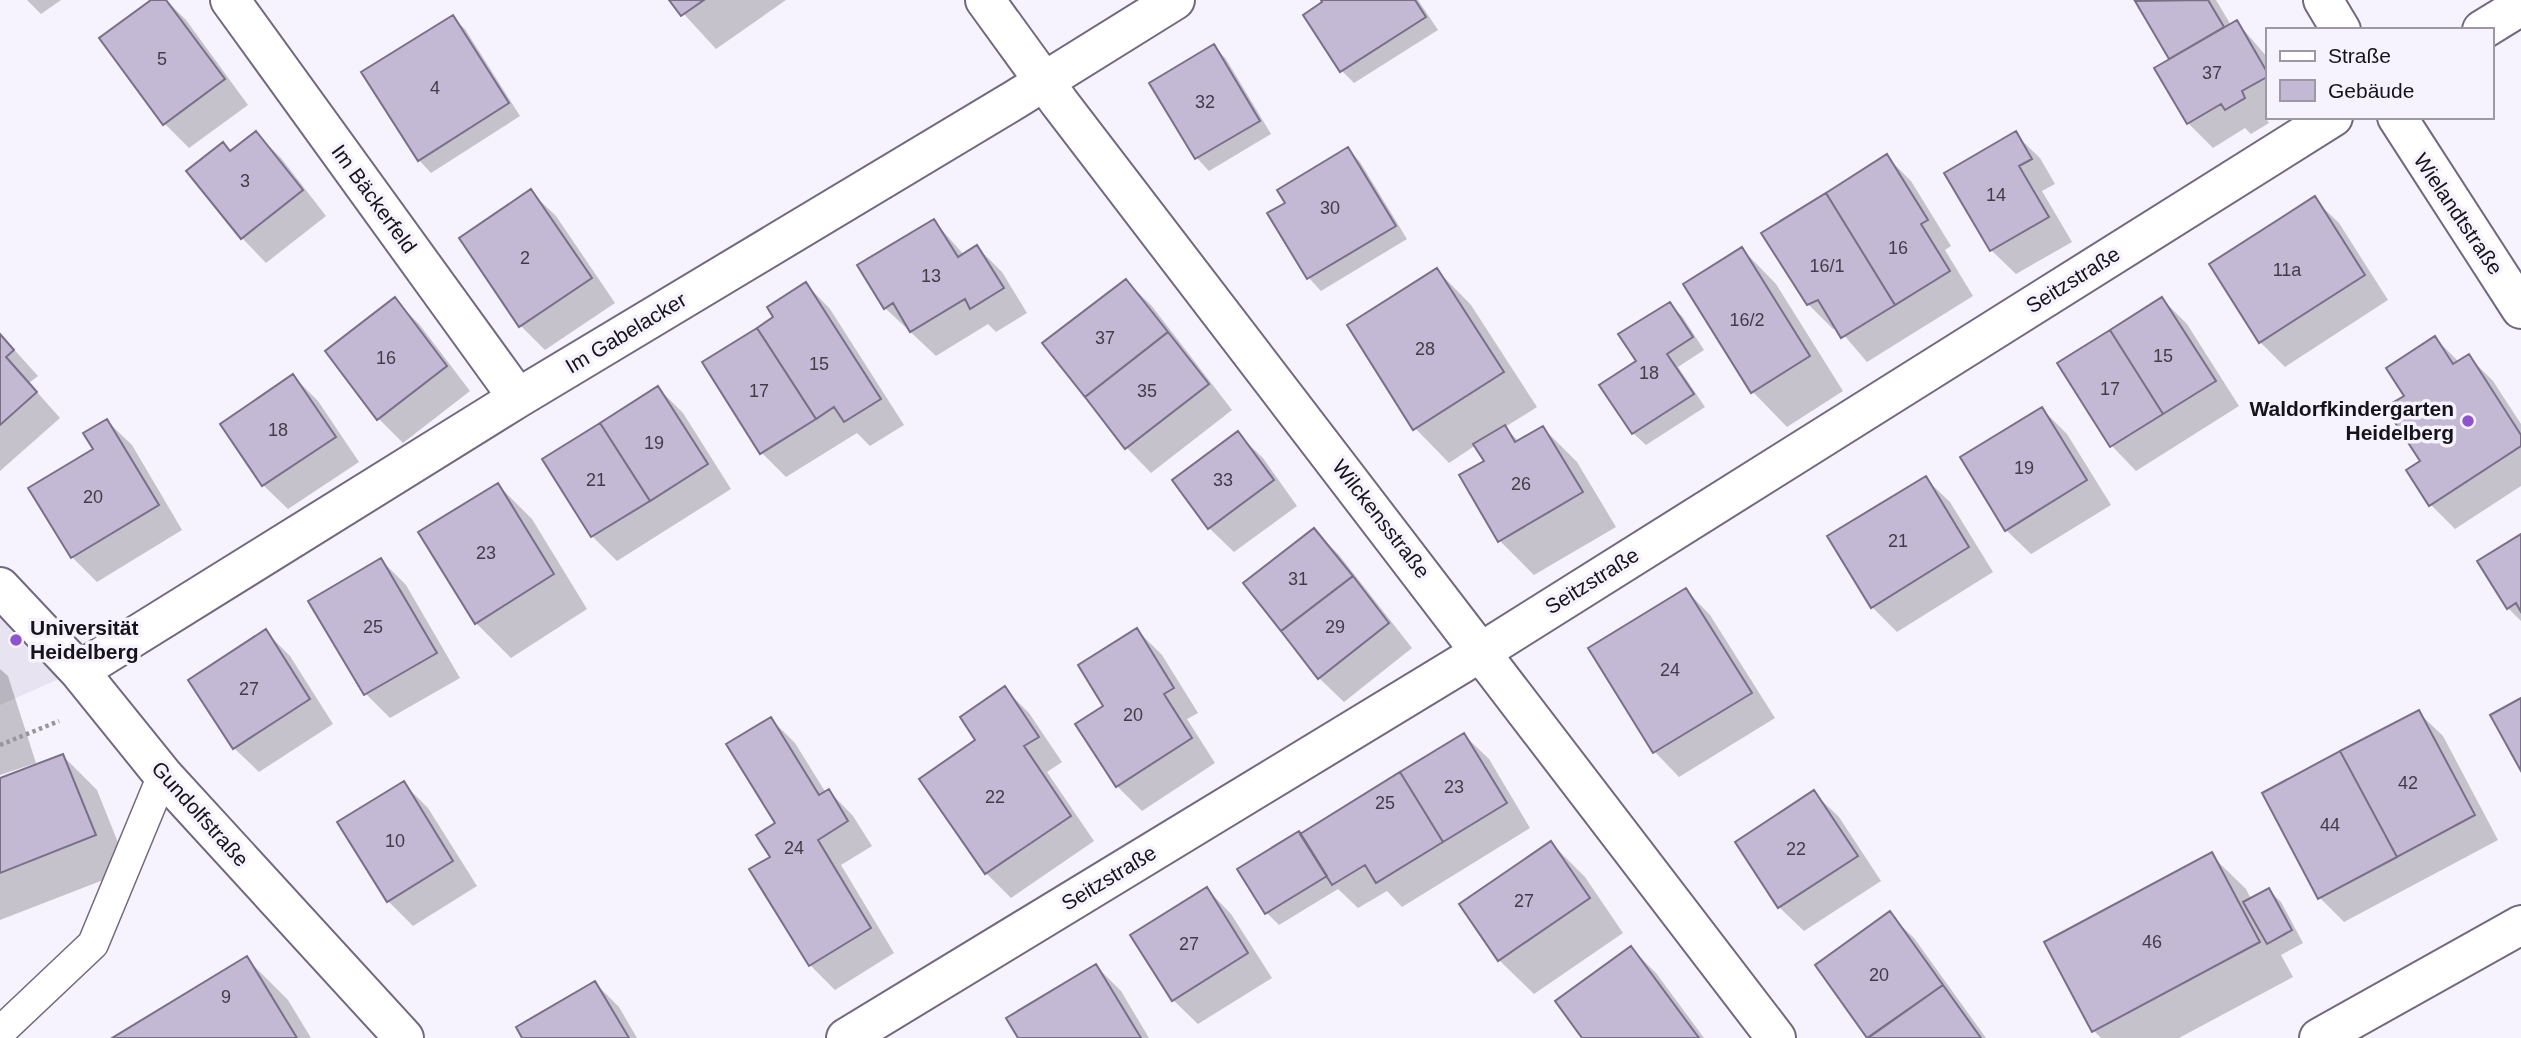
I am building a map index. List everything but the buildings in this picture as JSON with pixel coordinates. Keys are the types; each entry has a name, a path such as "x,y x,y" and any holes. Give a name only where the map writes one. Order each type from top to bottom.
{"street":[{"name":"Im Bäckerfeld","path":"230,0 518,398"},
{"name":"Wilckensstraße","path":"985,0 1776,1038"},
{"name":"Im Gabelacker","path":"79,671 518,398 1175,0"},
{"path":"2323,0 2340,28"},
{"path":"2485,28 2521,6"},
{"name":"Seitzstraße","path":"846,1038 1481,652 2330,119"},
{"name":"Wielandtstraße","path":"2398,119 2521,309"},
{"name":"Gundolfstraße","path":"0,587 79,671 163,775 404,1038"},
{"path":"2319,1038 2521,925"}],"lane":[{"path":"0,1032 93,944 163,775"}],"path":[{"path":"0,745 66,718"}],"shaded area":[{"name":"Universität Heidelberg","path":"0,603 66,676 0,705"}],"place":[{"name":"Waldorfkindergarten Heidelberg","path":"2468,421"},
{"name":"Universität Heidelberg","path":"16,640"}]}
